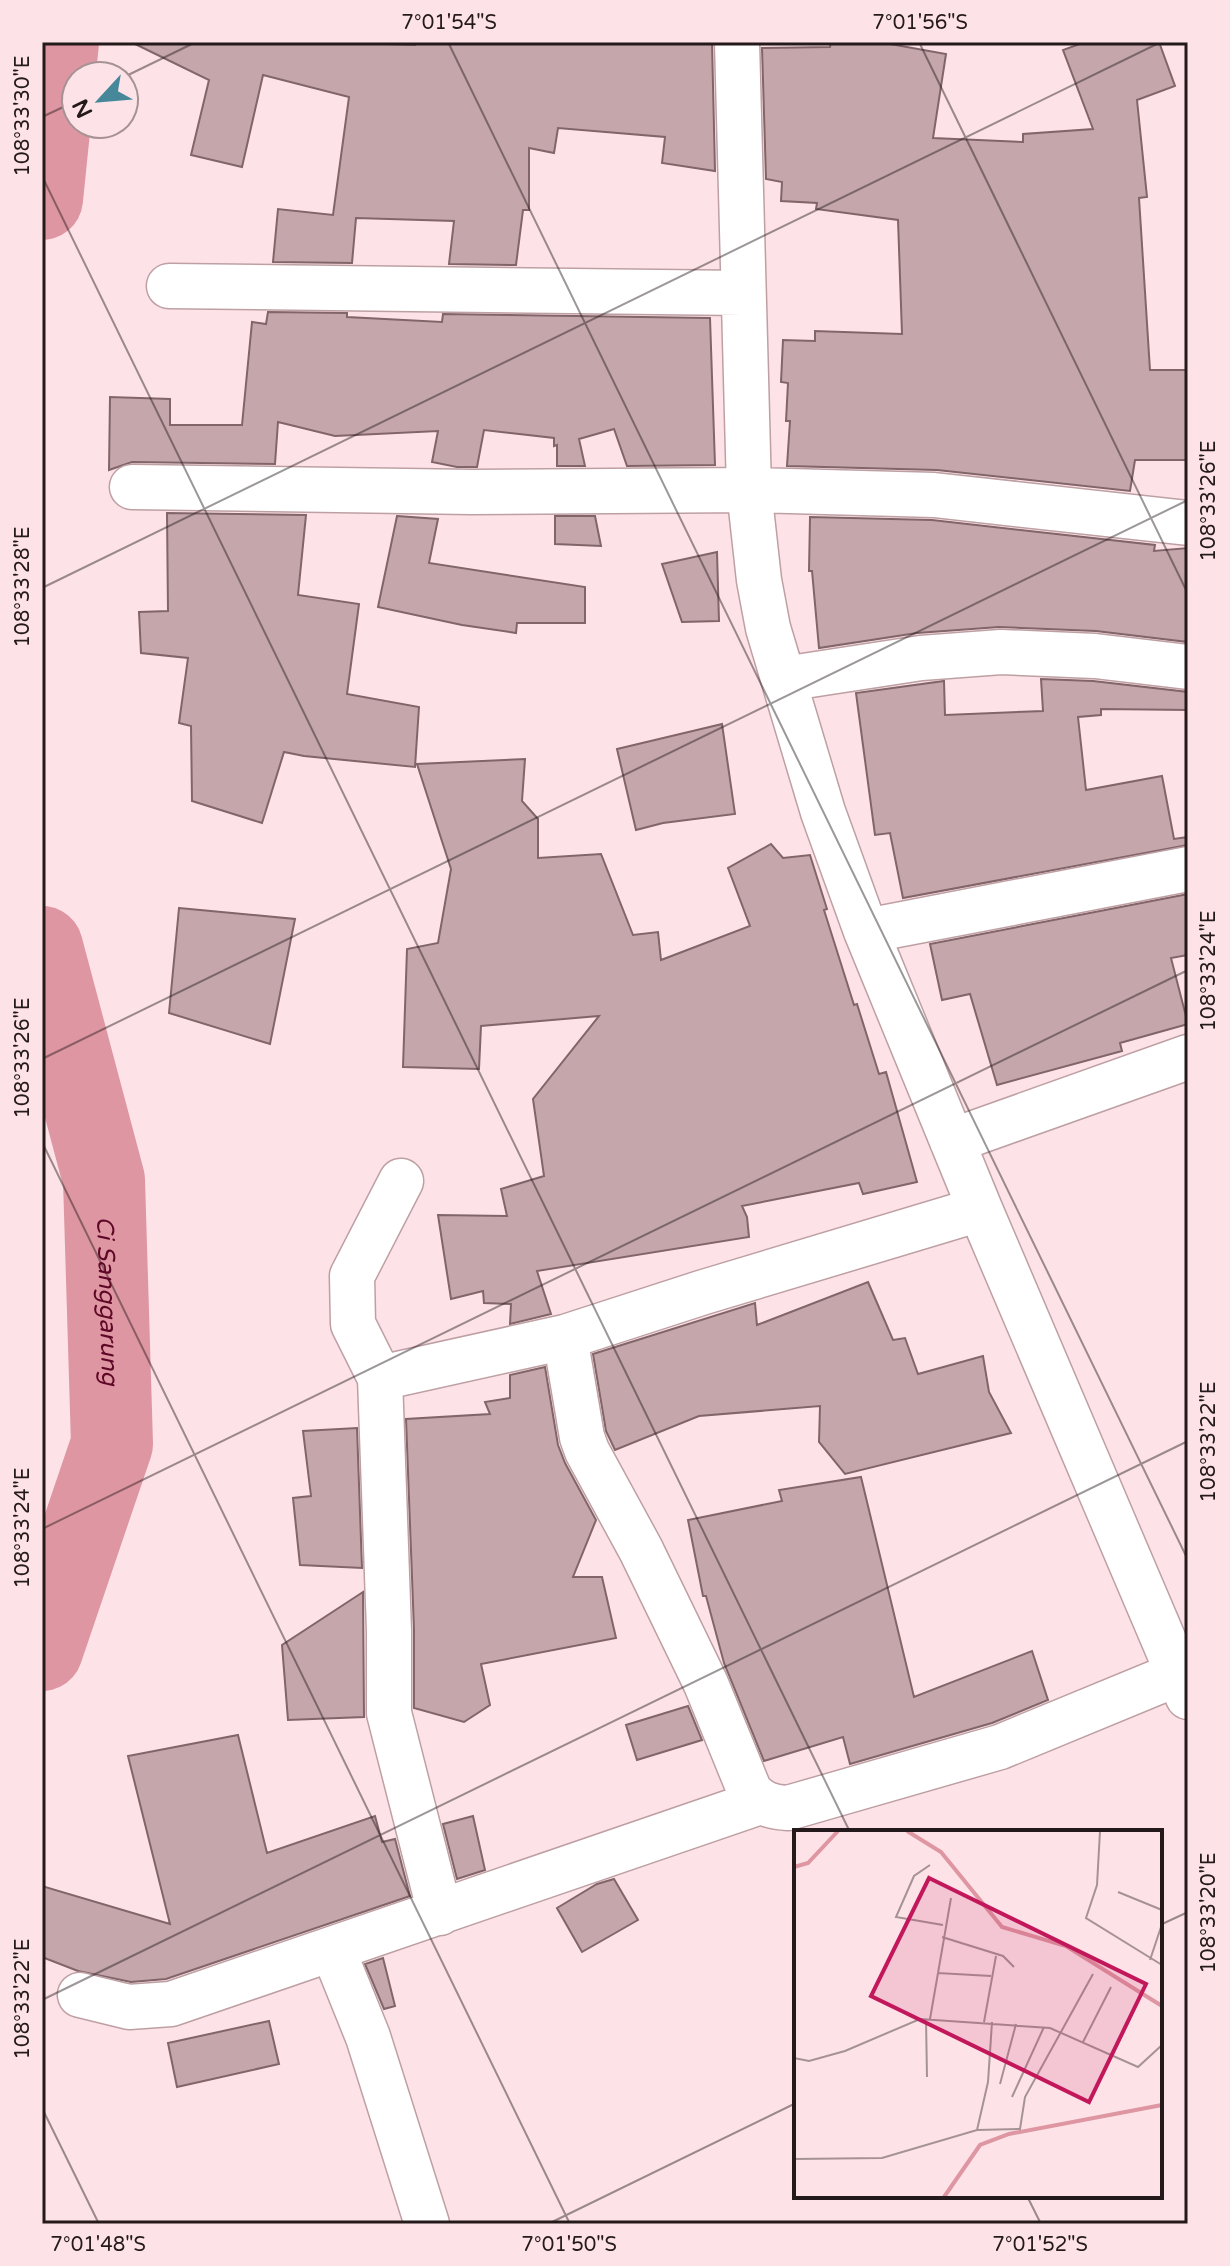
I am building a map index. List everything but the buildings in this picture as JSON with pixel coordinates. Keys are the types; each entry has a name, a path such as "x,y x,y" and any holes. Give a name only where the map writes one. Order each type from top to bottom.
{"street":[{"path":"565,1337 587,1451 641,1550 700,1670 750,1792 760,1802 774,1808 788,1808 1000,1747 1183,1686 980,1209 866,931 823,812 768,628 749,490 737,42"},
{"path":"169,286 743,293"},
{"path":"132,487 472,492 749,490 934,495 1188,523"},
{"path":"784,679 921,658 1001,652 1095,656 1188,667"},
{"path":"866,931 1188,869"},
{"path":"952,1141 1188,1057"},
{"path":"401,1181 352,1276 353,1324 380,1378 389,1713 440,1913"},
{"path":"380,1378 565,1337 980,1209"},
{"path":"80,1995 129,2007 171,2004 760,1802"},
{"path":"333,1950 368,2037 427,2224"}],"waterway":[{"name":"Ci Sanggarung","path":"42,199 58,42"},
{"name":"Ci Sanggarung","path":"42,947 104,1180 112,1444 42,1650"}]}
